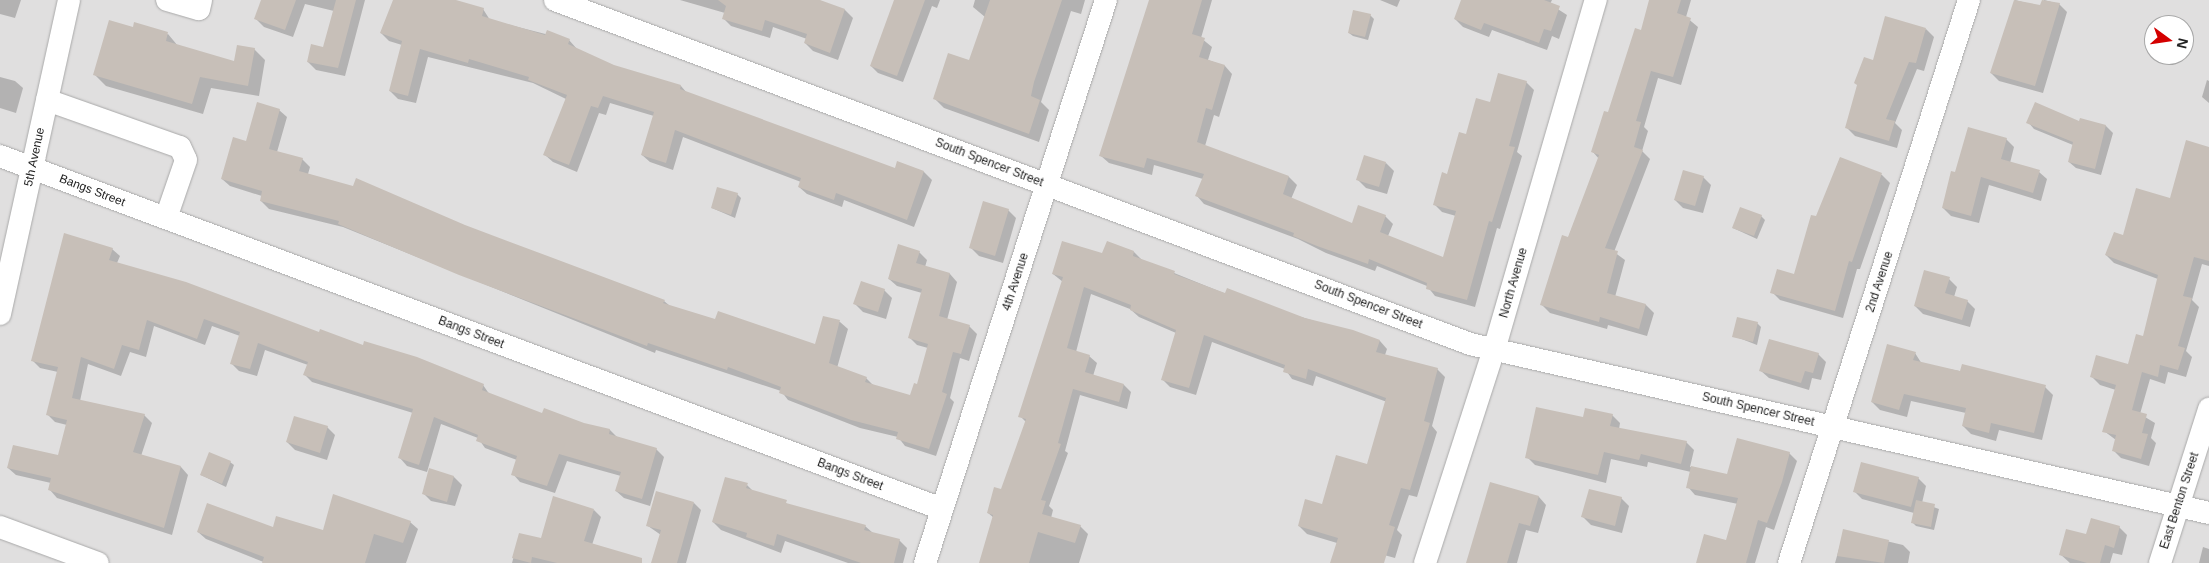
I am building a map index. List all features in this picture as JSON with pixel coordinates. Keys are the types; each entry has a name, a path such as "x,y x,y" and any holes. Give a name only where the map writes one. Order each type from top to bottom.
{"street":[{"name":"5th Avenue","path":"0,314 69,0"},
{"path":"166,0 199,9 201,0"},
{"name":"South Spencer Street","path":"555,0 1048,186 1494,350 2179,504 2209,513"},
{"name":"4th Avenue","path":"925,563 1048,186 1106,0"},
{"name":"North Avenue","path":"1425,563 1494,350 1596,0"},
{"name":"2nd Avenue","path":"1790,563 1969,0"},
{"path":"47,100 180,147 186,160 166,218"},
{"name":"Bangs Street","path":"0,156 942,510"},
{"name":"East Benton Street","path":"2160,563 2209,410"},
{"path":"0,527 98,563"}],"shaded area":[{"path":"0,0 2209,0 2209,563 0,563"}],"building":[{"path":"261,0 296,0 285,30 254,19"},
{"path":"336,0 356,0 338,68 307,62 311,44 323,47"},
{"path":"393,0 456,0 484,8 482,16 545,35 547,30 570,39 568,44 614,65 681,85 680,89 895,168 897,161 924,171 907,220 836,193 834,200 798,187 801,178 675,130 666,163 641,155 654,112 603,96 598,108 591,106 569,165 543,155 567,95 528,80 529,77 469,59 468,63 420,49 408,96 389,91 402,41 380,33"},
{"path":"718,0 820,0 845,9 830,53 804,43 807,34 765,20 762,31 722,19 726,6"},
{"path":"894,0 925,0 897,76 870,66"},
{"path":"990,0 1062,0 1034,82 1031,96 1040,100 1029,134 933,99 948,53 969,60"},
{"path":"1149,0 1202,0 1192,34 1205,38 1199,57 1225,65 1212,110 1206,108 1197,142 1289,176 1283,194 1352,223 1358,205 1386,215 1380,232 1443,257 1456,211 1433,205 1442,172 1447,174 1459,132 1466,134 1476,98 1490,102 1498,73 1527,81 1509,146 1515,147 1492,222 1489,221 1467,300 1426,289 1427,283 1369,259 1368,264 1317,246 1293,236 1294,233 1195,196 1204,174 1147,158 1144,168 1099,156"},
{"path":"1461,0 1544,0 1560,6 1551,31 1544,29 1539,43 1484,23 1481,30 1454,19"},
{"path":"1649,0 1681,0 1677,13 1691,18 1673,77 1651,71 1636,121 1641,122 1634,147 1643,150 1605,248 1618,251 1607,293 1646,304 1639,329 1600,317 1599,322 1540,305 1562,235 1568,237 1599,155 1591,152 1604,111 1608,112 1635,28 1641,30"},
{"path":"2014,0 2040,5 2042,0 2060,3 2035,86 1990,73"},
{"path":"1353,10 1371,14 1365,37 1348,33"},
{"path":"1885,16 1926,28 1916,63 1909,62 1886,119 1895,121 1889,141 1845,128 1857,85 1854,83 1864,57 1873,60"},
{"path":"109,20 133,27 134,22 168,32 166,41 234,61 237,45 255,48 248,86 200,77 192,104 93,75"},
{"path":"257,102 280,109 269,149 303,158 299,171 353,186 356,178 465,225 665,300 663,303 715,319 718,311 815,344 823,316 840,320 829,363 867,377 865,382 910,395 914,383 917,384 928,344 908,338 922,289 888,279 898,244 920,251 916,263 950,273 939,316 970,325 961,354 953,352 942,392 947,394 929,449 896,439 898,432 851,420 779,393 781,387 728,367 727,370 648,343 647,346 459,275 338,224 339,221 260,201 262,191 221,179 233,137 246,141"},
{"path":"2035,102 2079,121 2080,118 2106,125 2095,169 2068,162 2073,142 2026,123"},
{"path":"1968,127 2007,138 2001,159 2040,170 2033,193 1981,177 1971,216 1942,208 1951,171 1955,172"},
{"path":"2186,140 2209,147 2209,261 2194,257 2183,296 2192,298 2178,346 2185,348 2178,370 2160,365 2158,377 2142,372 2132,410 2147,414 2142,433 2148,434 2141,459 2112,451 2116,435 2102,432 2116,385 2090,377 2096,355 2128,364 2136,334 2143,336 2158,275 2105,255 2114,232 2123,235 2136,188 2170,198"},
{"path":"1364,155 1386,162 1379,187 1356,180"},
{"path":"1840,157 1882,173 1852,262 1849,261 1835,311 1770,293 1777,269 1794,274 1811,215 1816,216"},
{"path":"1683,170 1704,176 1695,206 1674,200"},
{"path":"717,187 738,193 731,215 711,208"},
{"path":"983,201 1009,209 995,256 969,248"},
{"path":"1740,207 1762,215 1754,236 1732,228"},
{"path":"64,233 113,248 109,260 186,282 319,332 320,329 363,345 364,341 417,357 484,384 482,390 542,413 544,408 584,423 610,429 609,434 657,448 642,499 615,491 621,472 559,454 547,486 511,475 517,456 476,441 478,435 434,417 419,465 398,458 413,409 303,375 308,362 258,343 250,369 230,364 240,332 204,319 197,339 147,320 139,350 122,345 114,369 81,357 72,398 145,414 133,452 181,466 164,528 48,490 51,478 7,468 13,445 58,455 67,420 46,415 58,367 31,361"},
{"path":"1062,241 1102,253 1107,241 1134,251 1133,256 1175,271 1174,274 1225,293 1227,288 1305,318 1353,330 1380,340 1376,352 1438,368 1424,421 1430,423 1410,490 1401,488 1389,525 1395,527 1384,563 1330,563 1338,538 1298,526 1305,499 1322,504 1336,455 1367,464 1386,398 1308,369 1306,379 1283,372 1285,365 1204,335 1189,388 1161,380 1176,330 1130,310 1131,305 1084,287 1067,348 1090,355 1085,372 1124,384 1119,402 1073,389 1058,443 1061,444 1041,500 1046,501 1042,514 1081,525 1075,543 1038,532 1029,563 979,563 993,515 987,513 994,487 1001,489 1026,419 1018,417 1063,277 1052,274"},
{"path":"1924,270 1950,277 1945,293 1968,300 1962,320 1914,306"},
{"path":"861,281 885,289 878,312 853,304"},
{"path":"1737,317 1758,322 1753,342 1732,337"},
{"path":"1769,339 1819,353 1813,373 1805,371 1801,383 1759,371"},
{"path":"1887,344 1916,352 1913,360 1960,371 1962,364 2046,385 2034,433 1991,423 1989,433 1962,426 1966,408 1904,394 1899,410 1871,402"},
{"path":"1536,407 1583,417 1585,408 1613,414 1610,426 1687,441 1681,464 1641,454 1639,460 1604,452 1598,475 1525,458"},
{"path":"294,416 328,426 320,453 286,442"},
{"path":"1737,438 1790,452 1782,482 1767,523 1758,520 1746,563 1696,563 1704,534 1726,540 1738,498 1686,488 1691,466 1727,474"},
{"path":"209,452 231,461 222,484 200,475"},
{"path":"1861,462 1919,477 1911,507 1853,492"},
{"path":"429,468 454,476 447,502 422,494"},
{"path":"725,477 748,483 746,488 787,500 786,503 866,525 864,530 900,539 894,563 861,563 777,534 774,546 746,537 747,533 712,522"},
{"path":"1490,482 1539,496 1530,526 1519,523 1507,563 1466,563"},
{"path":"1589,489 1622,497 1615,526 1581,517"},
{"path":"656,491 694,502 677,563 651,563 661,530 646,526"},
{"path":"333,494 411,521 403,543 374,534 365,563 262,563 264,557 197,532 207,503 273,527 276,516 323,530"},
{"path":"553,496 594,509 584,541 642,558 642,563 557,563 532,557 531,563 512,558 519,533 541,538"},
{"path":"1916,500 1935,504 1931,527 1911,523"},
{"path":"2091,518 2120,526 2114,548 2105,545 2100,563 2087,563 2059,555 2066,529 2086,534"},
{"path":"1843,529 1889,540 1884,563 1837,556"}]}
